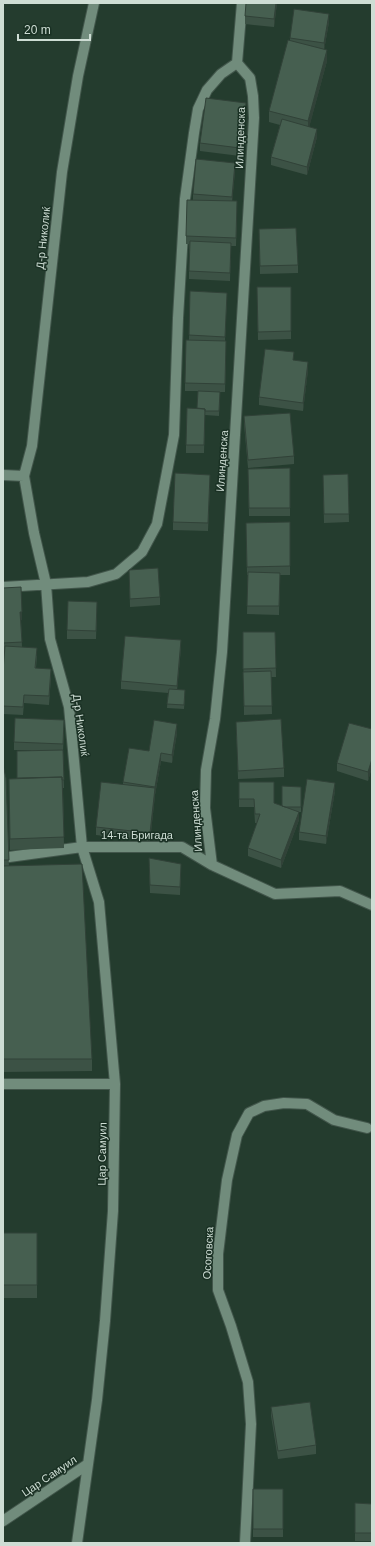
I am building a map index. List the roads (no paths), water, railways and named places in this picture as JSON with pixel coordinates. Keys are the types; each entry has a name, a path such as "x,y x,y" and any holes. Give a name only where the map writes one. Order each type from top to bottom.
{"street":[{"name":"Д-р Николиќ","path":"82,847 69,707 50,639 46,584 34,533 24,476 32,446 62,172 78,76 94,3"},
{"path":"3,588 88,582 116,574 142,552 157,524 174,435 178,318 185,199 194,133 198,109 206,90 221,74 237,63 242,3"},
{"name":"Илинденска","path":"212,865 205,808 206,770 215,719 222,652 254,118 250,78 237,63"},
{"path":"3,475 24,476"},
{"name":"14-та Бригада","path":"9,856 82,847 182,847 212,865 275,894 340,890 372,905"},
{"name":"Цар Самуил","path":"77,1543 97,1400 106,1313 113,1211 115,1084 99,902 82,847"},
{"path":"3,1084 115,1084"},
{"name":"Осоговска","path":"245,1543 251,1424 248,1382 218,1290 218,1254 227,1180 237,1135 249,1113 264,1106 284,1103 307,1104 334,1120 367,1128"},
{"name":"Цар Самуил","path":"3,1521 88,1464"}]}
